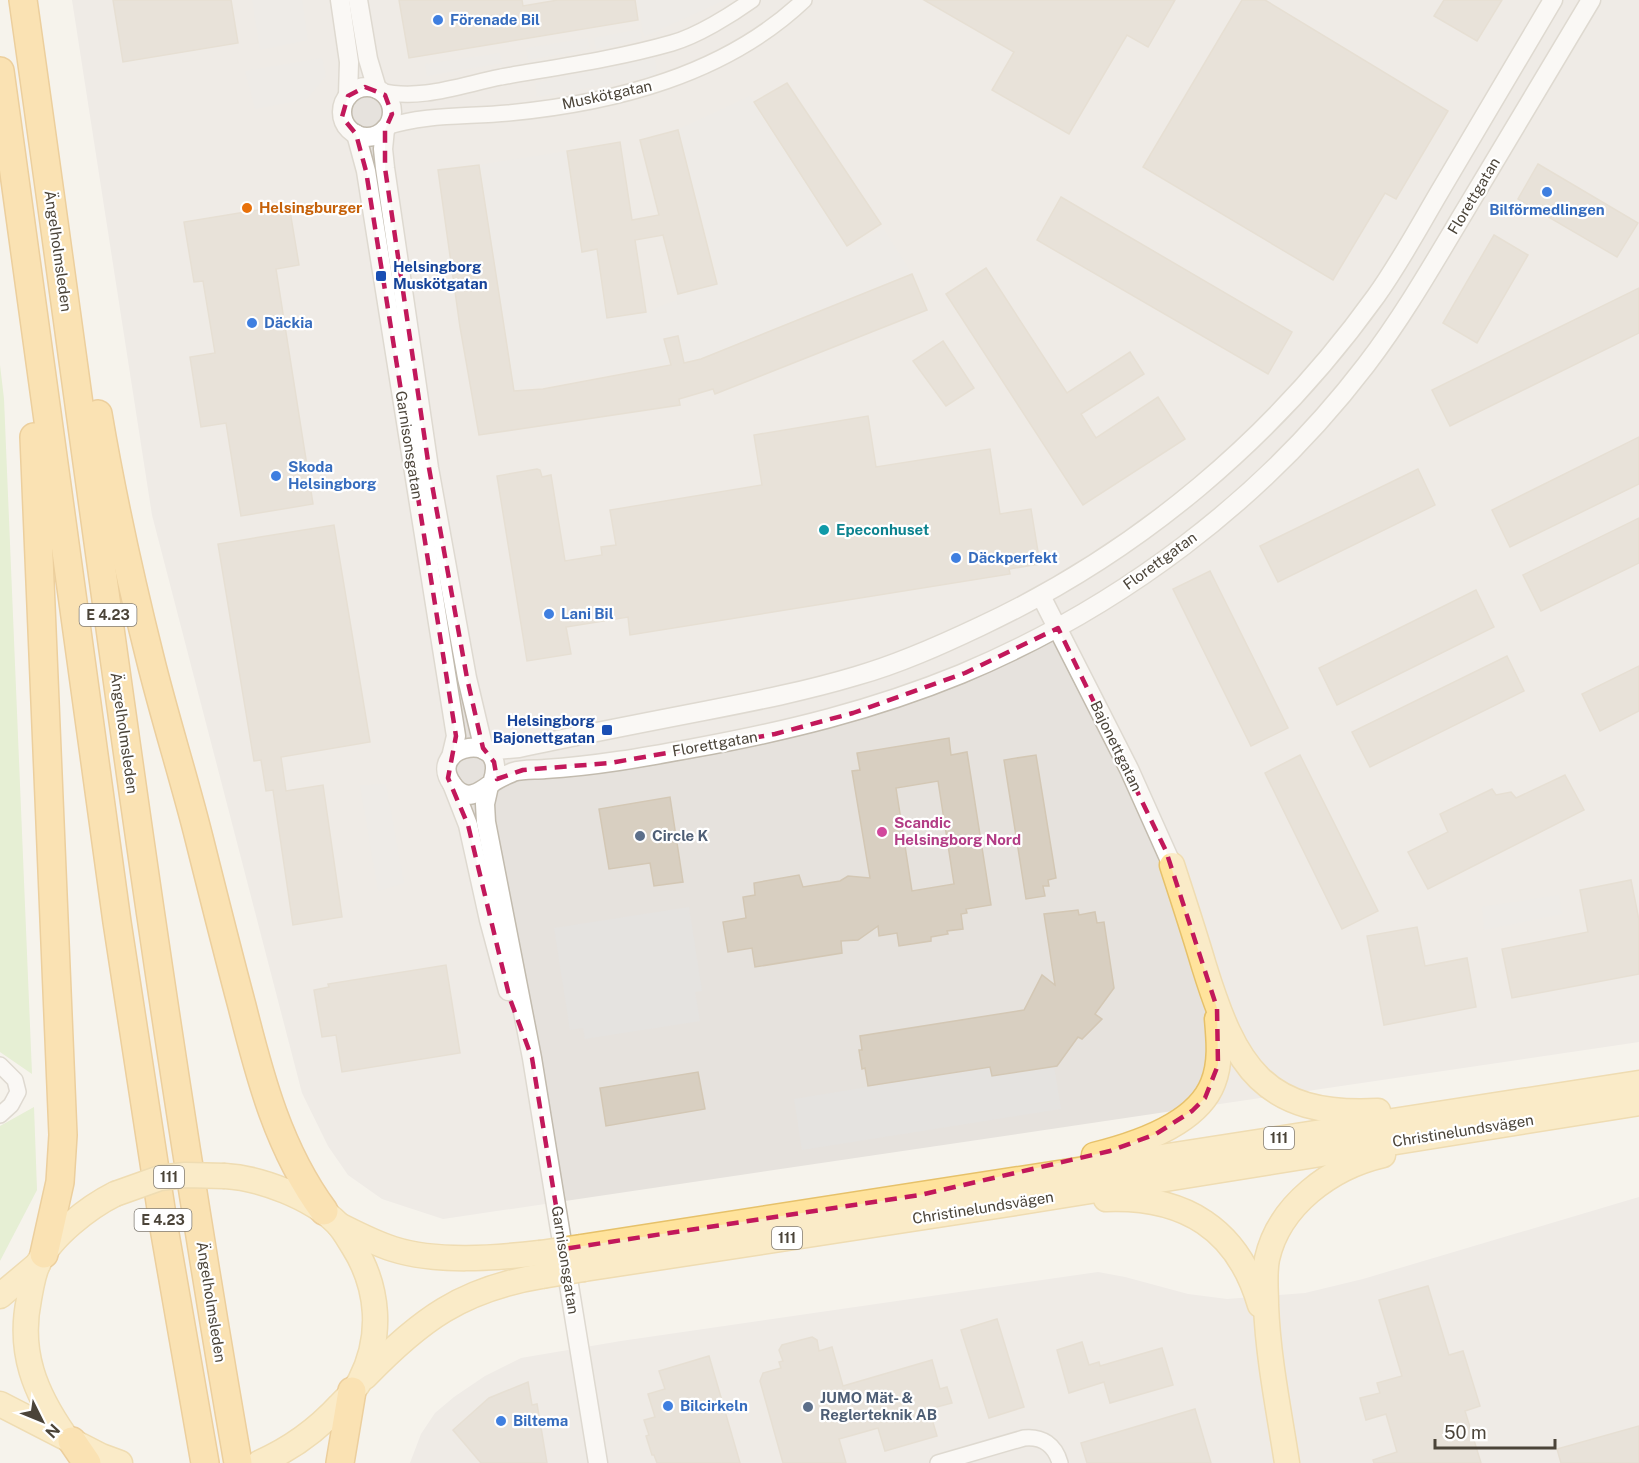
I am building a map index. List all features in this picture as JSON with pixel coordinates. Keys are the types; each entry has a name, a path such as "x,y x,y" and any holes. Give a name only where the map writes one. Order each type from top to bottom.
{"highway":[{"name":"Ängelholmsleden","path":"23,0 142,864 198,1227 238,1463"},
{"path":"0,71 36,333 34,434 63,1144 60,1182 41,1259"},
{"path":"40,118 67,220 107,465 151,659 182,770 253,1049 267,1097 289,1154 308,1189 331,1218"},
{"name":"E 4.23","path":"36,333 118,933 164,1228 205,1463"},
{"path":"340,1463 355,1387"},
{"path":"68,1438 87,1463"}],"main road":[{"path":"1172,865 1217,1008 1238,1053 1250,1070 1280,1094 1303,1104 1340,1111 1491,1107"},
{"path":"920,1195 1110,1151 1156,1134 1177,1122 1205,1098 1213,1083 1218,1065 1219,1047 1217,1008"},
{"name":"Christinelundsvägen","path":"582,1258 920,1195 1639,1083"},
{"name":"Christinelundsvägen","path":"355,1387 428,1318 541,1264 990,1207 1639,1103"},
{"path":"1287,1463 1268,1333 1266,1270 1270,1250 1286,1216 1307,1193 1323,1181 1344,1168 1376,1156 1562,1116"},
{"name":"111","path":"0,1296 41,1259 66,1228 93,1206 115,1194 160,1178 185,1175 225,1176 252,1180 303,1199 331,1218"},
{"path":"990,1207 1133,1199 1174,1208 1194,1216 1218,1233 1238,1253 1255,1289 1268,1333"},
{"name":"Christinelundsvägen","path":"331,1218 374,1242 394,1250 431,1257 514,1256 541,1264"},
{"path":"331,1218 367,1272 375,1306 374,1342 368,1363 355,1387"},
{"path":"41,1259 27,1308 24,1335 26,1350 35,1383 47,1409 68,1438"},
{"name":"111","path":"259,1463 282,1452 316,1430 355,1387"},
{"path":"0,1404 100,1456 120,1463"}],"street":[{"name":"Garnisonsgatan","path":"340,0 349,62 348,96 342,110 342,117 350,130 356,134 366,171 456,736 447,771 468,825 489,920 510,999 532,1058"},
{"name":"Garnisonsgatan","path":"358,0 368,59 378,90 389,101 391,107 392,114 386,128 383,149 429,468 467,678 485,750 491,756 495,769 485,804 486,822 532,1058 598,1463"},
{"path":"348,96 364,87 403,95 419,94 560,68 674,43 753,0"},
{"name":"Muskötgatan","path":"386,128 424,119 509,113 572,104 652,86 686,75 750,41 774,27 804,0"},
{"name":"Florettgatan","path":"485,750 519,748 773,697 854,677 956,638 1041,596 1121,547 1172,510 1221,469 1298,392 1358,321 1393,271 1553,0"},
{"name":"Florettgatan","path":"490,785 523,770 610,763 775,734 853,713 965,673 1058,628 1128,585 1230,509 1280,461 1364,368 1415,294 1591,0"},
{"path":"356,134 374,136 386,128"},
{"name":"Bajonettgatan","path":"1041,596 1129,769 1172,865"},
{"path":"452,757 459,749 469,746 485,750"},
{"path":"452,784 468,794 480,793 490,785"},
{"path":"0,1065 12,1076 17,1084 18,1092 11,1105 0,1114"},
{"path":"938,1463 1024,1438 1035,1437 1053,1448 1060,1463"}],"highlighted area":[{"path":"365,87 385,95 392,114 385,130 385,168 429,468 467,678 483,748 494,762 497,779 523,770 610,763 775,734 853,713 965,673 1058,628 1166,851 1217,1008 1218,1065 1205,1098 1192,1111 1156,1134 1110,1151 920,1195 563,1249 532,1058 510,999 468,825 448,778 456,736 366,171 356,134 342,117 348,96"}],"shaded area":[{"path":"72,0 1639,0 1639,1042 443,1219 382,1199 348,1175 328,1146 302,1093 152,515"},
{"path":"252,0 302,0 308,40 260,50"},
{"path":"637,0 725,0 644,37"},
{"path":"640,29 642,40 596,49 594,38"},
{"path":"588,38 590,49 528,60 526,48"},
{"path":"500,53 502,63 427,76 425,64"},
{"path":"655,57 657,76 537,97 535,83"},
{"path":"322,58 326,76 307,99 255,109 245,71"},
{"path":"750,96 849,249 883,228 912,274 701,359 499,392 496,375 512,372 479,165 567,151 582,251 597,249 607,317 646,312 676,300 678,294 720,283 677,130"},
{"path":"386,784 404,883 378,891 360,785"},
{"path":"1559,895 1562,914 1484,930 1482,907"},
{"path":"689,907 702,991 695,992 700,1021 585,1039 583,1028 570,1030 554,928"},
{"path":"1054,1066 1061,1109 802,1150 794,1099 990,1067 992,1076"},
{"path":"1639,1197 1639,1463 410,1463 421,1434 435,1413 485,1376 521,1358 621,1341 1098,1272 1188,1294 1227,1299 1305,1293 1363,1279"}],"green space":[{"path":"0,365 4,399 32,1074 0,1052"},
{"path":"34,1107 37,1190 0,1261 0,1126"}],"building":[{"path":"113,0 231,0 238,43 123,62"},
{"path":"399,0 522,0 523,6 558,0 635,0 638,20 409,58"},
{"path":"924,0 1175,0 1148,47 1127,35 1069,134 992,90 1014,52"},
{"path":"1242,0 1265,0 1448,111 1396,199 1385,193 1333,280 1143,167"},
{"path":"1444,0 1502,0 1477,41 1434,16"},
{"path":"787,83 881,224 847,246 754,102"},
{"path":"678,130 717,284 678,294 663,235 635,240 646,312 607,318 597,249 582,252 567,151 620,142 632,220 659,215 640,140"},
{"path":"1538,164 1638,223 1617,257 1518,199"},
{"path":"479,165 514,391 543,389 671,365 664,339 678,336 684,363 701,359 912,274 927,310 715,394 713,389 679,399 680,405 479,435 460,327 438,170"},
{"path":"1061,197 1292,332 1268,374 1037,240"},
{"path":"289,205 299,265 276,269 313,504 241,516 226,423 201,427 190,357 215,353 203,281 194,282 184,222"},
{"path":"1494,235 1528,255 1477,343 1443,323"},
{"path":"986,268 1067,393 1130,352 1144,374 1081,414 1096,438 1158,397 1185,439 1083,505 946,294"},
{"path":"1639,288 1639,333 1450,426 1432,390"},
{"path":"943,341 974,388 946,406 913,361"},
{"name":"Epeconhuset","path":"868,416 876,467 990,449 1000,514 1031,509 1040,564 1009,569 1010,574 630,635 628,617 566,627 571,654 527,661 497,476 537,469 540,470 542,477 551,475 565,561 602,555 601,547 616,545 610,510 762,485 754,435"},
{"path":"1639,437 1639,484 1510,547 1492,510"},
{"path":"1418,469 1435,505 1278,582 1260,546"},
{"path":"1639,518 1639,563 1541,611 1523,575"},
{"path":"334,525 370,742 281,757 286,791 323,785 342,917 293,925 273,790 266,791 261,760 254,761 218,544"},
{"path":"1210,571 1288,728 1251,746 1173,589"},
{"path":"1476,590 1494,627 1337,705 1319,668"},
{"path":"1507,656 1524,691 1370,767 1352,732"},
{"path":"1639,666 1639,711 1600,731 1582,694"},
{"name":"Scandic Helsingborg Nord","path":"949,738 951,755 967,752 991,905 966,909 967,913 961,914 963,929 947,931 948,934 931,937 931,941 899,946 897,933 879,936 878,926 858,940 841,941 842,953 755,967 752,948 728,952 723,922 746,918 743,897 755,895 754,883 799,875 803,887 840,881 848,876 870,878 852,771 860,770 857,753","holes":["938,781 954,884 912,891 896,788"]},
{"path":"1036,755 1056,878 1048,880 1049,886 1043,886 1045,896 1026,899 1004,760"},
{"path":"1300,755 1378,911 1342,929 1265,773"},
{"path":"1565,775 1584,810 1428,889 1408,852 1448,832 1440,814 1492,789 1496,795 1511,792 1516,798"},
{"name":"Circle K","path":"670,797 683,882 654,886 650,863 609,869 599,809"},
{"path":"1631,880 1639,920 1639,974 1512,998 1502,949 1588,932 1580,890"},
{"path":"1078,910 1079,915 1095,912 1097,923 1104,922 1114,988 1095,1014 1102,1019 1082,1039 1078,1037 1057,1066 992,1076 990,1067 868,1086 865,1068 862,1069 859,1050 862,1050 860,1036 1024,1010 1042,975 1055,985 1044,914"},
{"path":"1417,927 1425,966 1467,958 1476,1007 1384,1025 1367,936"},
{"path":"446,965 460,1053 342,1072 336,1035 322,1037 314,990 329,987 328,984"},
{"path":"698,1072 705,1109 606,1126 600,1088"},
{"path":"1428,1286 1449,1355 1463,1351 1480,1406 1465,1411 1481,1463 1374,1463 1373,1460 1397,1452 1386,1414 1366,1420 1360,1398 1380,1393 1377,1383 1402,1376 1379,1300"},
{"path":"997,1319 1024,1407 989,1418 961,1330"},
{"path":"812,1337 817,1340 819,1351 832,1347 843,1386 932,1360 940,1389 947,1387 952,1403 929,1409 937,1436 885,1451 878,1428 839,1439 846,1463 783,1463 760,1381 763,1373 781,1368 779,1362 783,1361 779,1350 782,1345"},
{"path":"1082,1342 1089,1365 1099,1362 1100,1366 1162,1348 1173,1385 1110,1403 1104,1382 1069,1393 1057,1350"},
{"path":"709,1356 740,1463 657,1463 646,1436 649,1435 644,1420 655,1417 648,1394 665,1389 659,1371"},
{"name":"Biltema","path":"528,1382 532,1405 537,1404 547,1463 481,1463 453,1430 489,1398"},
{"path":"1195,1409 1211,1463 1087,1463 1081,1443"},
{"path":"1639,1426 1639,1463 1561,1463 1557,1449"}],"place":[{"name":"Förenade Bil","path":"438,20"},
{"name":"Bilförmedlingen","path":"1547,192"},
{"name":"Helsingburger","path":"247,208"},
{"name":"Helsingborg Muskötgatan","path":"381,276"},
{"name":"Däckia","path":"252,323"},
{"name":"Skoda Helsingborg","path":"276,476"},
{"name":"Epeconhuset","path":"824,530"},
{"name":"Däckperfekt","path":"956,558"},
{"name":"Lani Bil","path":"549,614"},
{"name":"Helsingborg Bajonettgatan","path":"607,730"},
{"name":"Scandic Helsingborg Nord","path":"882,832"},
{"name":"Circle K","path":"640,836"},
{"name":"Bilcirkeln","path":"668,1406"},
{"name":"JUMO Mät- & Reglerteknik AB","path":"808,1407"},
{"name":"Biltema","path":"501,1421"}]}
